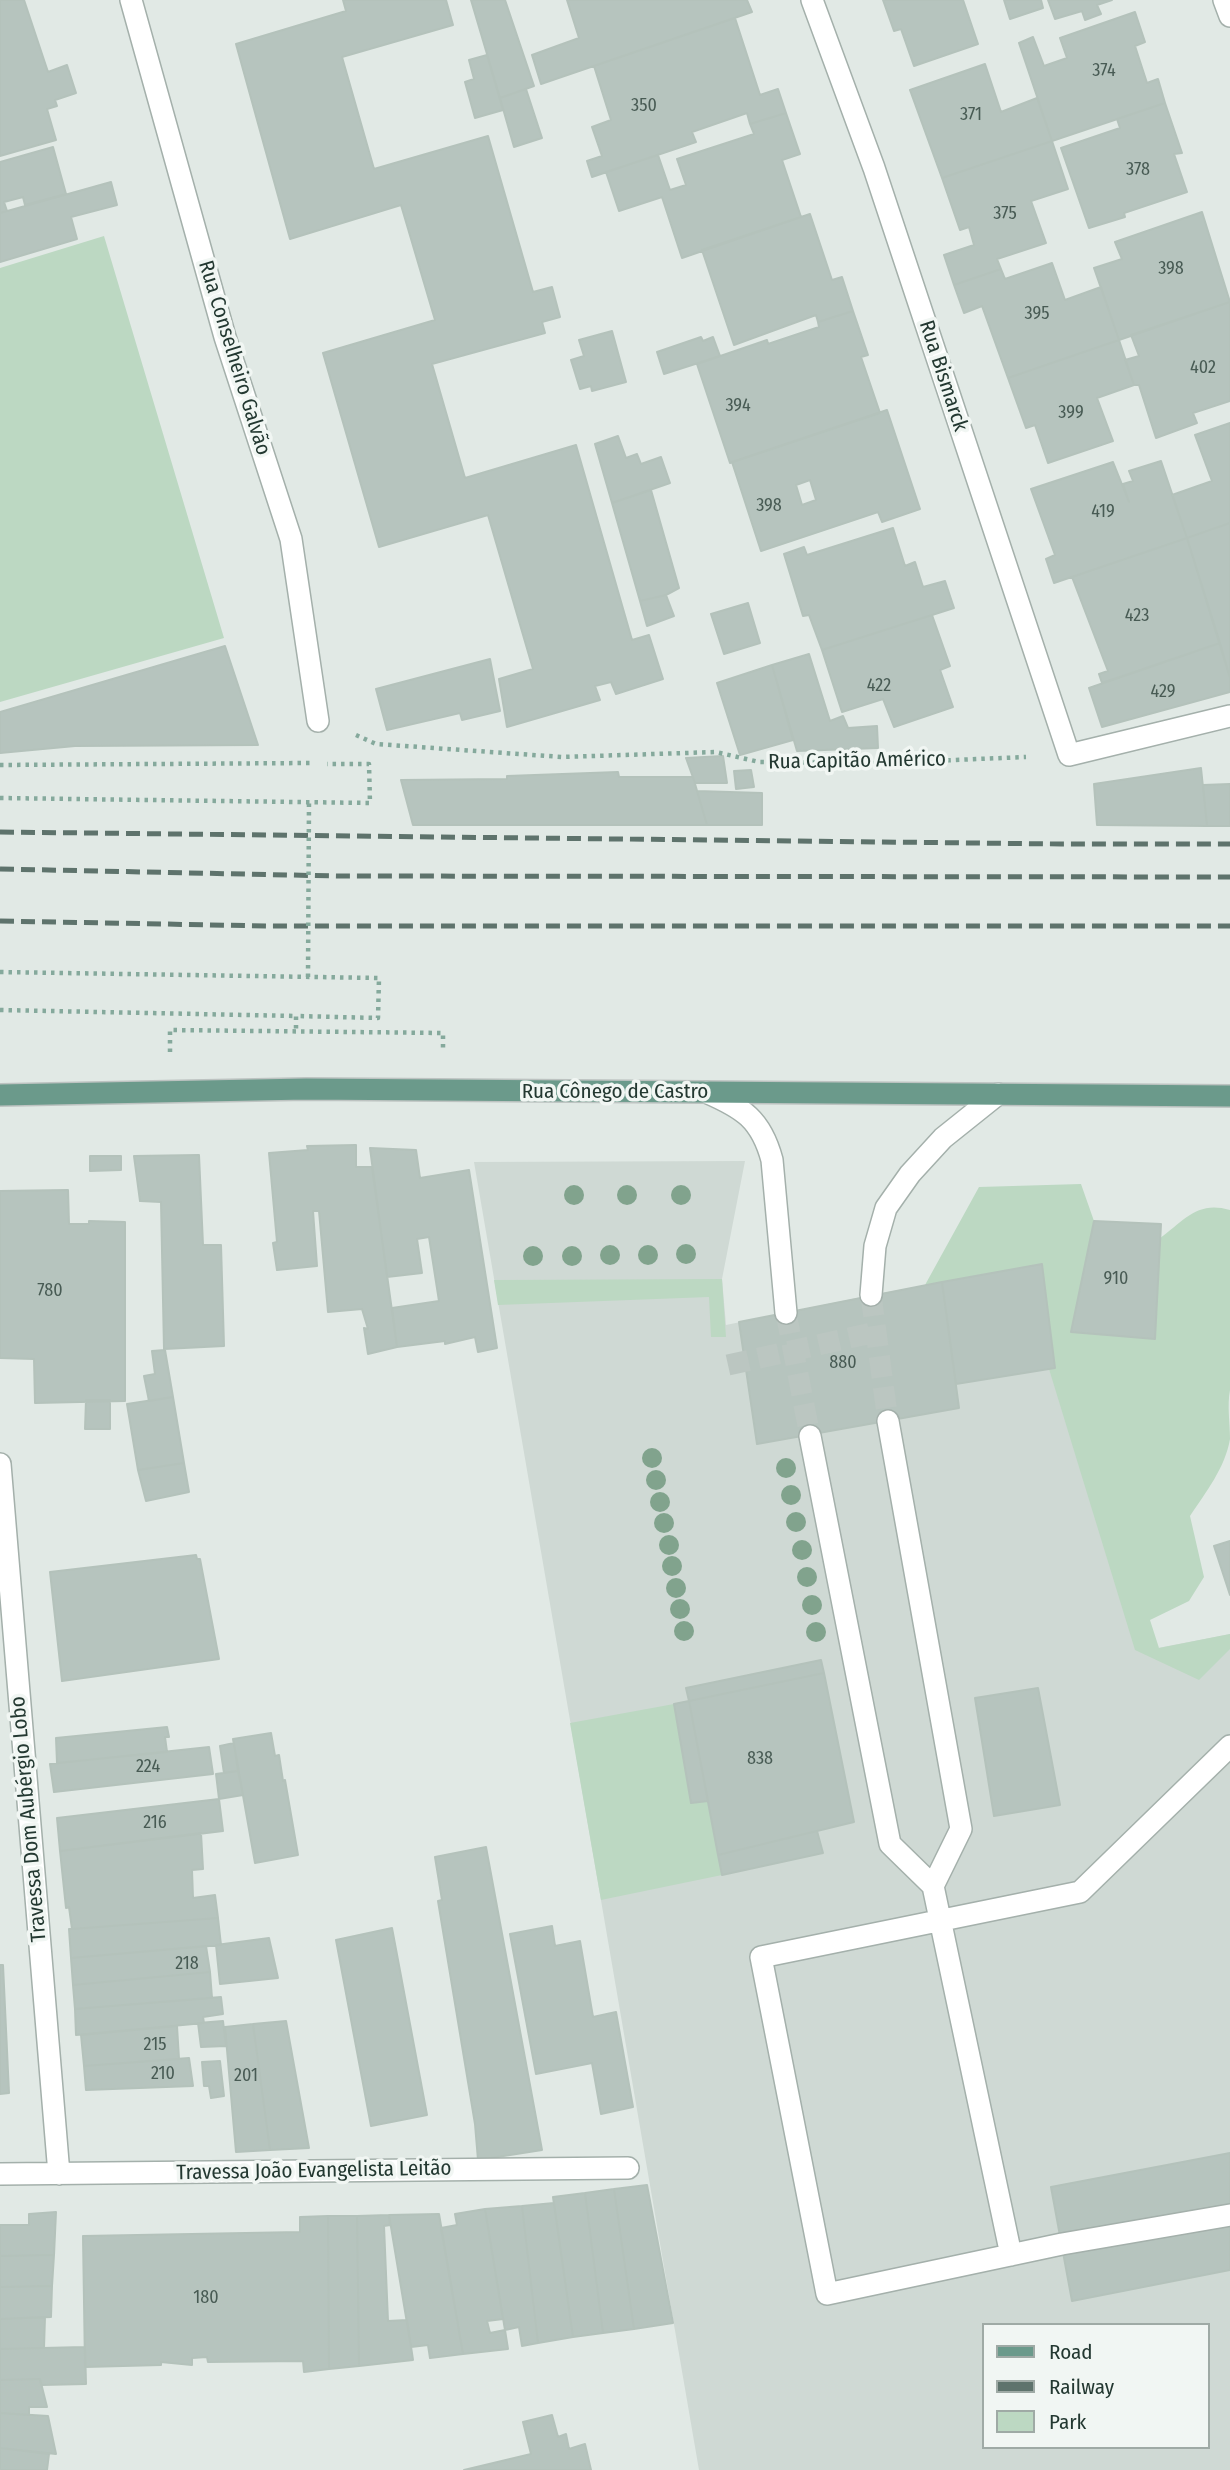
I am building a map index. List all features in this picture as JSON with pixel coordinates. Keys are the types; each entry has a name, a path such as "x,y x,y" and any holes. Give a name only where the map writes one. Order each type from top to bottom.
{"main road":[{"name":"Rua Cônego de Castro","path":"0,1094 306,1089 1230,1096"}],"street":[{"name":"Rua Conselheiro Galvão","path":"131,0 225,337 291,539 318,720"},
{"name":"Rua Bismarck","path":"812,0 874,168 1069,755"},
{"path":"1224,0 1230,16"},
{"path":"1069,755 1230,716"},
{"path":"706,1092 733,1104 753,1118 766,1139 772,1160 786,1313"},
{"path":"871,1295 875,1245 886,1209 910,1174 943,1138 998,1094"},
{"path":"888,1421 961,1829 933,1886"},
{"path":"810,1436 890,1844 933,1886 1011,2255"},
{"name":"Travessa Dom Aubérgio Lobo","path":"0,1464 59,2174"},
{"path":"1230,1746 1080,1892 761,1957 827,2294 1011,2255 1230,2216"},
{"name":"Travessa João Evangelista Leitão","path":"0,2174 628,2168"}],"path":[{"name":"Rua Capitão Américo","path":"318,720 376,744 562,757 716,752 759,762 881,763 1069,755"},
{"path":"0,765 282,763"},
{"path":"0,798 370,803 369,764 324,764"},
{"path":"308,977 309,802"},
{"path":"0,972 379,978 378,1018 0,1010"},
{"path":"296,1016 296,1031"},
{"path":"170,1030 443,1033"}],"shaded area":[{"path":"745,1161 722,1279 726,1325 1042,1264 1158,1648 1230,1634 1230,2470 699,2470 474,1162"}],"green space":[{"path":"104,236 224,638 0,702 0,268"},
{"path":"1081,1184 1094,1221 1160,1238 1200,1210 1230,1210 1230,1439 1219,1470 1190,1516 1204,1577 1189,1601 1150,1620 1159,1648 1230,1634 1230,1649 1199,1680 1135,1650 1049,1369 1055,1367 1042,1264 925,1285 979,1187"},
{"path":"722,1279 726,1337 711,1337 709,1297 498,1305 494,1280"},
{"path":"674,1704 691,1803 708,1801 722,1875 601,1900 570,1723"}],"building":[{"path":"0,0 24,0 48,72 67,65 76,93 55,100 57,106 47,109 56,140 0,156"},
{"path":"343,0 446,0 453,25 342,57 374,169 488,136 533,292 552,287 560,317 542,322 545,333 432,364 465,478 576,445 632,640 649,635 663,679 616,694 611,682 595,686 600,700 507,727 499,679 533,669 488,515 379,547 323,353 435,320 401,205 290,239 236,44 346,11"},
{"path":"471,0 505,0 534,86 500,98"},
{"path":"567,0 747,0 752,12 541,84 532,55 579,38"},
{"path":"883,0 963,0 978,44 914,66 901,29 894,31"},
{"path":"1004,0 1041,0 1043,8 1010,19"},
{"path":"1048,0 1112,0 1097,5 1101,14 1085,20 1082,11 1055,19"},
{"path":"1135,12 1145,42 1135,46 1147,83 1158,79 1165,103 1052,141 1019,43 1033,37 1044,66 1067,58 1060,38"},
{"path":"735,18 760,95 778,89 786,113 750,124 747,113 692,132 696,142 592,177 587,161 602,156 592,127 611,120 594,66"},
{"path":"487,55 503,110 475,118 465,82 474,79 469,60"},
{"path":"985,64 1001,112 1037,98 1052,141 942,178 910,90"},
{"path":"526,89 542,138 514,147 500,98"},
{"path":"1165,103 1182,153 1174,154 1187,192 1089,228 1061,148 1120,128 1117,119"},
{"path":"786,113 800,154 782,160 801,217 682,258 662,197 619,211 606,172 658,155 670,190 686,185 677,159 754,134 750,124"},
{"path":"1052,141 1068,189 1031,201 1046,243 997,259 1001,269 954,285 944,255 974,245 969,227 960,230 942,178"},
{"path":"53,147 66,194 25,205 23,197 4,202 7,211 0,213 0,162"},
{"path":"111,182 117,205 71,217 77,239 0,262 0,213"},
{"path":"1202,212 1230,302 1119,340 1094,268 1122,259 1115,242"},
{"path":"810,214 832,280 842,277 853,311 818,322 816,315 734,345 702,250"},
{"path":"1052,263 1065,300 1101,287 1119,340 1008,378 982,306 964,313 954,285 1001,269 1005,279"},
{"path":"1230,302 1230,401 1193,413 1197,423 1156,438 1139,385 1134,385 1125,360 1139,356 1131,335"},
{"path":"853,311 868,355 861,357 880,413 730,463 697,364 767,340 768,344 819,327 818,322"},
{"path":"612,331 626,382 592,391 591,386 580,389 571,360 584,356 579,340"},
{"path":"701,337 703,341 713,337 720,356 664,374 657,352"},
{"path":"1119,340 1134,385 1097,398 1113,441 1048,463 1035,425 1026,428 1008,378"},
{"path":"887,410 920,509 882,522 878,512 761,551 732,462","holes":["810,480 816,500 802,505 796,485"]},
{"path":"1230,423 1230,523 1187,538 1172,495 1212,481 1195,435"},
{"path":"618,436 626,458 637,454 641,464 661,457 670,483 612,503 595,444"},
{"path":"1161,461 1187,538 1054,583 1046,559 1055,555 1031,489 1113,462 1129,502 1123,484 1133,481 1129,471"},
{"path":"651,490 679,588 666,595 640,601 612,503"},
{"path":"1230,523 1230,678 1187,538"},
{"path":"893,528 905,566 915,562 923,587 945,581 954,608 822,650 809,615 803,616 784,554 804,547 807,555"},
{"path":"1187,538 1220,643 1102,683 1099,674 1108,671 1072,577"},
{"path":"666,595 674,616 647,626 640,601"},
{"path":"748,603 760,643 724,654 711,614"},
{"path":"932,615 950,666 940,670 953,707 894,727 883,699 842,712 822,650"},
{"path":"1220,643 1230,678 1230,692 1102,727 1089,688"},
{"path":"225,646 258,745 75,746 0,753 0,712"},
{"path":"809,654 830,721 843,716 848,728 877,726 878,748 797,751 772,665"},
{"path":"490,659 500,711 462,720 460,713 387,730 376,689"},
{"path":"772,665 793,740 740,755 717,683"},
{"path":"723,756 727,783 695,783 686,758"},
{"path":"1201,768 1207,826 1097,825 1094,784"},
{"path":"751,770 754,787 736,789 734,771"},
{"path":"618,772 619,777 693,777 707,825 413,825 401,780 507,779 507,776"},
{"path":"1230,784 1230,826 1207,826 1203,785"},
{"path":"697,791 762,793 762,825 707,825"},
{"path":"356,1145 356,1167 372,1167 397,1347 368,1354 364,1328 368,1329 362,1309 328,1312 319,1211 313,1211 317,1266 277,1270 273,1243 277,1242 269,1153 308,1150 307,1146"},
{"path":"370,1148 416,1150 420,1178 469,1170 497,1348 478,1352 475,1337 445,1344 445,1341 397,1347 392,1308 439,1301 429,1237 417,1239 422,1273 387,1277"},
{"path":"199,1155 203,1245 221,1245 224,1346 164,1349 161,1202 140,1201 134,1156"},
{"path":"90,1156 121,1156 121,1170 90,1171"},
{"path":"68,1190 69,1224 89,1224 89,1221 125,1222 125,1401 35,1403 34,1359 0,1358 0,1191"},
{"path":"1094,1221 1161,1224 1155,1339 1071,1332"},
{"path":"1042,1264 1055,1368 956,1384 942,1282"},
{"path":"942,1282 959,1408 757,1444 739,1322"},
{"path":"165,1350 173,1397 149,1401 144,1376 155,1374 152,1351"},
{"path":"173,1397 184,1463 138,1470 127,1404"},
{"path":"86,1400 110,1400 110,1429 85,1429"},
{"path":"184,1463 189,1492 146,1501 138,1470"},
{"path":"1230,1541 1230,1595 1214,1546"},
{"path":"196,1555 197,1559 200,1559 219,1659 62,1681 50,1572"},
{"path":"821,1660 824,1673 689,1701 686,1688"},
{"path":"824,1673 854,1822 718,1855 689,1701"},
{"path":"1038,1688 1060,1805 994,1816 975,1698"},
{"path":"689,1701 708,1801 691,1803 674,1704"},
{"path":"167,1727 167,1752 57,1763 56,1738"},
{"path":"271,1733 275,1756 279,1755 283,1781 285,1780 298,1855 255,1863 233,1739"},
{"path":"234,1743 238,1771 224,1773 220,1746"},
{"path":"209,1747 213,1774 54,1792 50,1764"},
{"path":"238,1771 243,1795 219,1799 216,1774"},
{"path":"219,1799 223,1831 60,1851 57,1818"},
{"path":"817,1831 823,1853 722,1875 718,1855"},
{"path":"201,1833 203,1869 192,1870 193,1898 215,1895 218,1918 72,1929 69,1907 66,1908 60,1851"},
{"path":"486,1847 542,2150 478,2160 475,2124 438,1901 442,1900 435,1857"},
{"path":"218,1918 221,1945 71,1958 69,1929"},
{"path":"552,1926 555,1946 580,1941 593,2017 616,2012 633,2107 601,2114 592,2063 536,2074 510,1934"},
{"path":"392,1928 427,2115 371,2126 336,1940"},
{"path":"269,1938 278,1978 220,1984 216,1945"},
{"path":"206,1946 210,1972 73,1985 71,1958"},
{"path":"0,1965 3,1965 9,2093 0,2094"},
{"path":"210,1972 212,1998 75,2009 73,1985"},
{"path":"221,1997 223,2014 203,2017 204,2023 76,2035 75,2009"},
{"path":"223,2021 226,2046 201,2047 198,2023"},
{"path":"286,2021 309,2148 270,2150 253,2024"},
{"path":"253,2024 270,2150 236,2152 225,2027"},
{"path":"177,2026 179,2059 84,2066 81,2035"},
{"path":"189,2058 193,2086 86,2090 84,2066"},
{"path":"220,2061 224,2096 211,2098 209,2086 204,2086 202,2062"},
{"path":"1230,2153 1230,2270 1072,2301 1051,2187"},
{"path":"647,2185 673,2323 634,2329 614,2189"},
{"path":"614,2189 634,2329 603,2333 585,2193"},
{"path":"585,2193 603,2333 573,2337 553,2197"},
{"path":"554,2203 573,2337 538,2343 522,2206"},
{"path":"522,2206 538,2343 522,2346 519,2327 505,2330 485,2209"},
{"path":"485,2209 503,2319 487,2321 490,2333 505,2330 508,2349 463,2354 441,2228 457,2225 455,2214"},
{"path":"56,2212 54,2255 0,2256 0,2225 29,2225 29,2214"},
{"path":"439,2214 463,2354 430,2358 428,2345 411,2347 389,2215"},
{"path":"389,2215 390,2225 384,2226 388,2321 407,2320 413,2360 359,2366 357,2216"},
{"path":"328,2216 329,2369 304,2372 303,2361 208,2362 207,2357 192,2358 192,2365 161,2362 161,2365 85,2367 83,2236 300,2232 300,2217"},
{"path":"328,2216 357,2216 359,2366 329,2369"},
{"path":"54,2255 52,2286 0,2287 0,2256"},
{"path":"52,2286 51,2317 0,2319 0,2287"},
{"path":"45,2317 44,2348 0,2349 0,2319"},
{"path":"85,2347 86,2384 41,2385 40,2379 0,2380 0,2349"},
{"path":"40,2379 47,2407 29,2407 29,2415 0,2413 0,2380"},
{"path":"0,2413 48,2416 56,2454 0,2448"},
{"path":"552,2415 558,2437 566,2434 569,2449 585,2444 591,2470 464,2470 531,2454 523,2422"},
{"path":"0,2448 49,2454 47,2470 0,2470"}],"tunnel":[{"path":"871,1295 888,1421"},
{"path":"786,1313 810,1436"},
{"path":"728,1365 876,1332"}],"railway":[{"path":"0,832 1230,844"},
{"path":"0,869 338,876 1230,877"},
{"path":"0,921 269,926 1230,926"}]}
